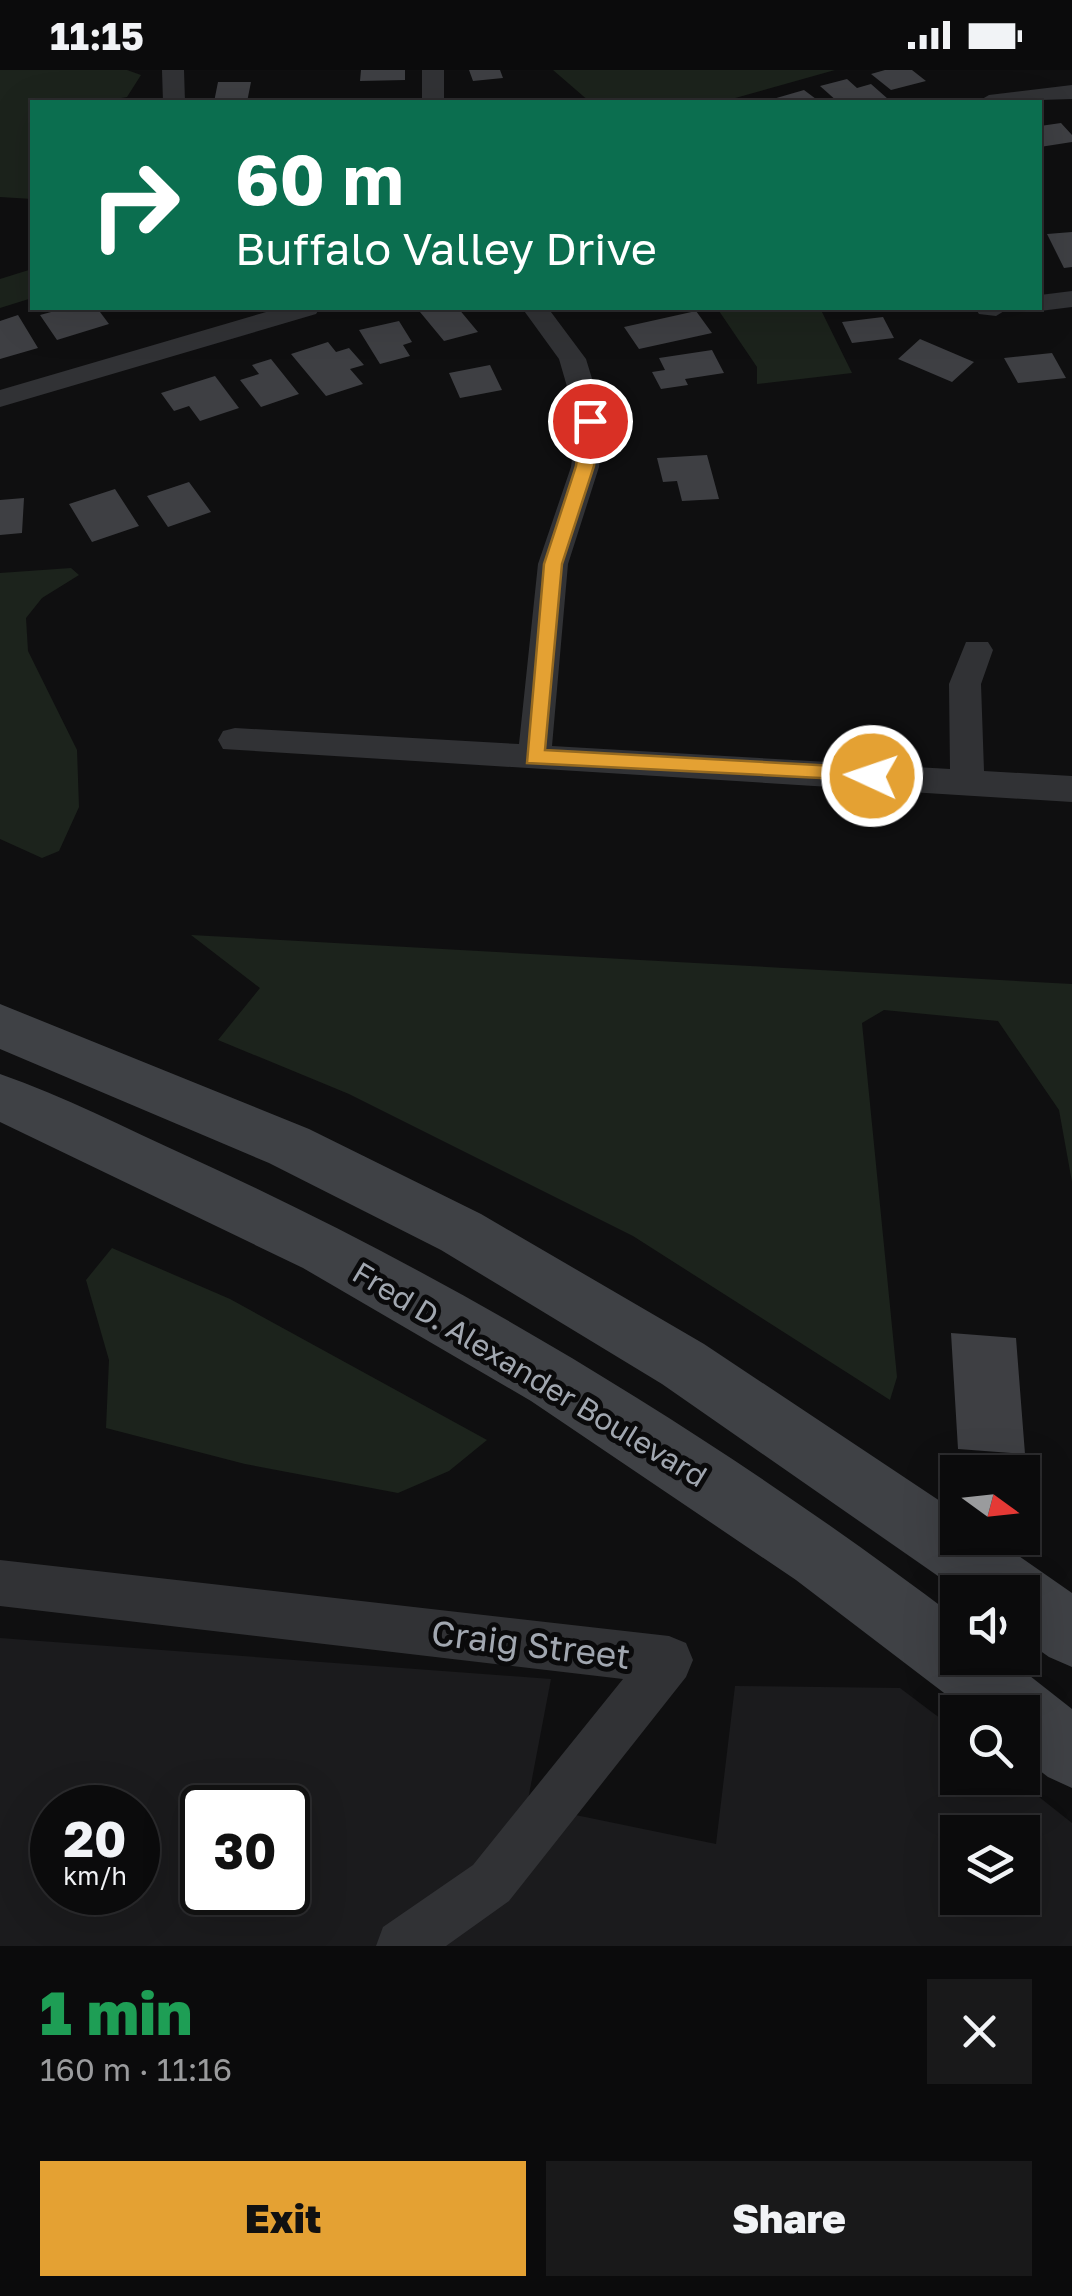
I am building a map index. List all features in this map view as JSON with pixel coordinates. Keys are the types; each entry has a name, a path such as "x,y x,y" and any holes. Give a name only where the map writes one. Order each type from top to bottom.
{"main road":[{"path":"0,1026 289,1146 462,1232 683,1364 991,1575"},
{"name":"Fred D. Alexander Boulevard","path":"0,1097 364,1272 618,1420 919,1629 1072,1753"},
{"path":"1040,1610 1072,1634"}],"street":[{"path":"173,70 174,100"},
{"path":"433,70 436,87 433,100"},
{"path":"1006,100 1072,92"},
{"path":"1042,302 1072,299"},
{"path":"0,399 300,310"},
{"path":"534,757 553,564 585,466 590,421 572,359 536,310"},
{"path":"967,782 965,684 977,650"},
{"path":"236,740 1072,789"},
{"name":"Craig Street","path":"0,1584 669,1660 490,1883 402,1946"}],"shaded area":[{"path":"0,70 127,70 141,75 127,97 30,100 30,199 0,197"},
{"path":"553,70 835,70 728,100 588,100"},
{"path":"30,270 30,299 0,308 0,279"},
{"path":"718,310 821,310 852,373 757,384 757,367"},
{"path":"71,568 79,575 42,598 26,618 28,651 77,750 79,807 59,851 42,858 0,839 0,573"},
{"path":"191,935 1072,984 1072,1182 1059,1110 998,1021 884,1010 862,1023 897,1377 890,1400 633,1236 349,1094 218,1040 260,988"},
{"path":"112,1248 230,1299 487,1440 449,1471 398,1493 245,1464 106,1428 109,1360 86,1280"},
{"path":"0,1638 551,1679 527,1805 716,1844 735,1686 900,1688 940,1718 940,1795 1037,1795 1072,1823 1072,1946 0,1946"}],"building":[{"path":"361,70 405,70 405,80 360,81"},
{"path":"469,70 500,70 503,78 473,81"},
{"path":"912,70 926,81 891,90 871,74"},
{"path":"847,79 857,88 871,84 888,99 836,100 820,86"},
{"path":"218,82 251,82 247,100 214,100"},
{"path":"804,90 817,100 789,100 773,99"},
{"path":"1061,123 1072,135 1072,142 1042,147 1042,126"},
{"path":"1072,232 1072,267 1064,268 1047,234"},
{"path":"59,310 98,310 109,324 57,340 40,315"},
{"path":"460,310 478,332 444,341 420,312"},
{"path":"696,311 712,333 639,349 624,327"},
{"path":"18,315 38,348 0,359 0,321"},
{"path":"883,317 894,338 852,343 842,322"},
{"path":"399,321 412,342 403,345 410,356 380,364 359,330"},
{"path":"920,339 974,362 952,382 898,359"},
{"path":"328,342 336,352 349,348 364,365 350,369 363,384 326,396 291,354"},
{"path":"712,350 724,373 685,379 688,385 661,389 652,372 665,370 659,358"},
{"path":"1052,353 1066,378 1018,383 1004,358"},
{"path":"271,359 299,394 261,407 240,380 259,374 252,365"},
{"path":"490,365 502,390 460,398 449,373"},
{"path":"215,376 239,408 200,421 189,406 174,411 161,393"},
{"path":"707,455 719,499 682,501 677,481 663,482 657,458"},
{"path":"189,482 211,512 168,527 147,496"},
{"path":"115,489 139,526 92,542 69,504"},
{"path":"24,498 22,533 0,535 0,500"},
{"path":"951,1333 1016,1338 1025,1454 958,1449"}],"route":[{"path":"590,421 585,466 553,564 534,757 872,776"}]}
